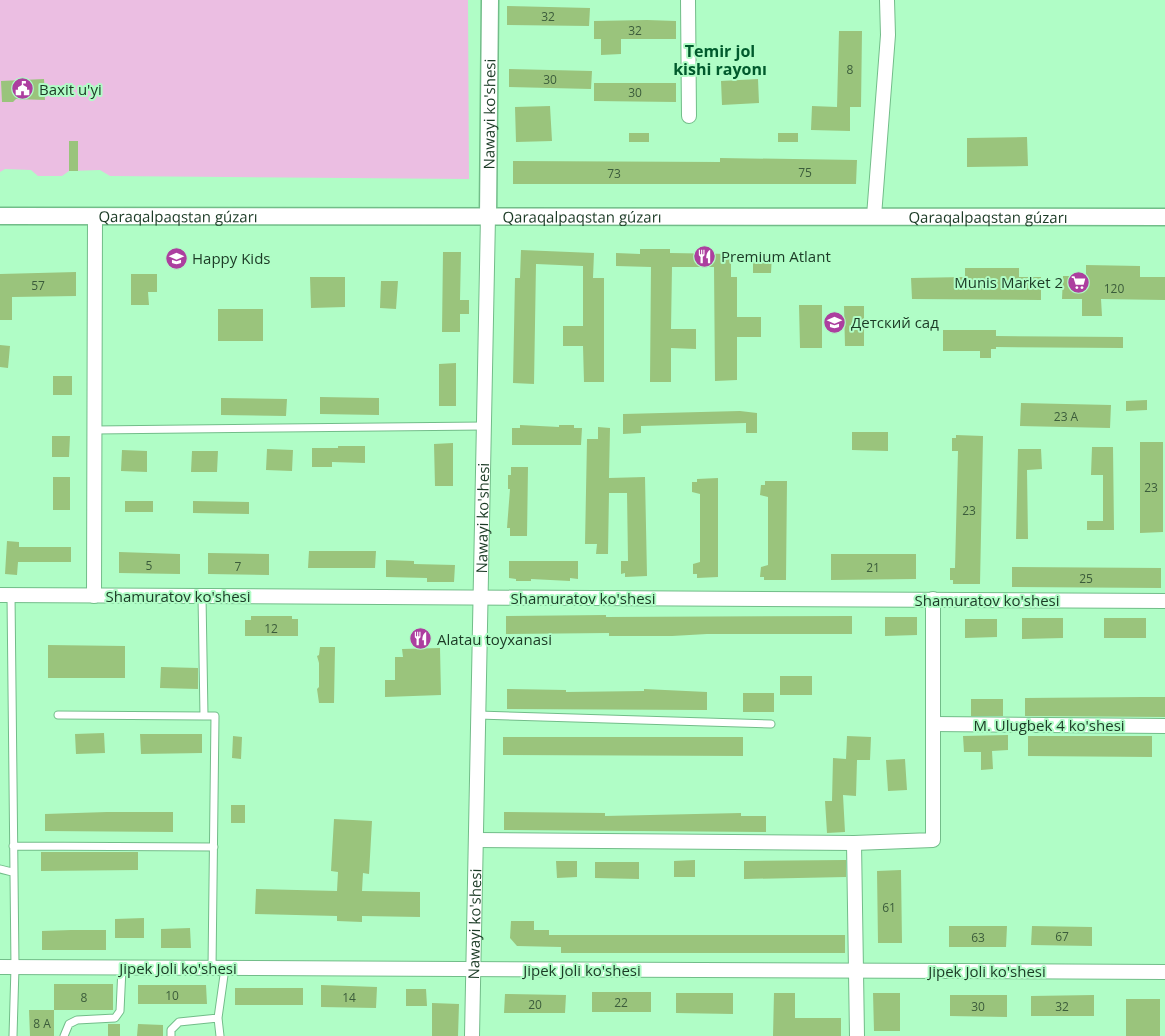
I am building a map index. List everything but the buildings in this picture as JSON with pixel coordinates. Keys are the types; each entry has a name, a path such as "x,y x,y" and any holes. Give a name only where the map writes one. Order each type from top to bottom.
{"street":[{"name":"Nawayi ko'shesi","path":"472,1036 488,216 490,0"},
{"path":"688,0 689,116"},
{"path":"874,216 888,35 887,0"},
{"name":"Qaraqalpaqstan gúzarı","path":"0,216 1165,216"},
{"path":"94,596 95,217"},
{"name":"Shamuratov ko'shesi","path":"5,595 1165,601"},
{"path":"476,840 854,843 933,840 933,599"},
{"name":"M. Ulugbek 4 ko'shesi","path":"933,724 1165,726"},
{"path":"854,843 857,1036"},
{"name":"Jipek Joli ko'shesi","path":"0,967 1165,972"}],"lane":[{"path":"95,430 484,426"},
{"path":"5,595 13,846 15,967 13,1036"},
{"path":"202,596 204,716"},
{"path":"58,715 215,716 214,847 220,1036"},
{"path":"478,715 772,724"},
{"path":"13,846 214,847"},
{"path":"0,869 12,872"},
{"path":"64,1036 69,1024 77,1020 115,1018 120,1011 122,968"},
{"path":"171,1036 170,1030 179,1022 218,1018"}],"shaded area":[{"path":"0,0 468,0 469,179 110,176 100,170 69,171 62,176 38,176 31,170 5,169 0,172"}],"place":[{"name":"Baxit u'yi","path":"23,89"},
{"name":"Premium Atlant","path":"705,256"},
{"name":"Happy Kids","path":"176,258"},
{"name":"Munis Market 2","path":"1079,282"},
{"name":"Детский сад","path":"835,322"},
{"name":"Alatau toyxanasi","path":"421,639"}],"district":[{"name":"Temir jol kishi rayonı","path":"720,60"}]}
